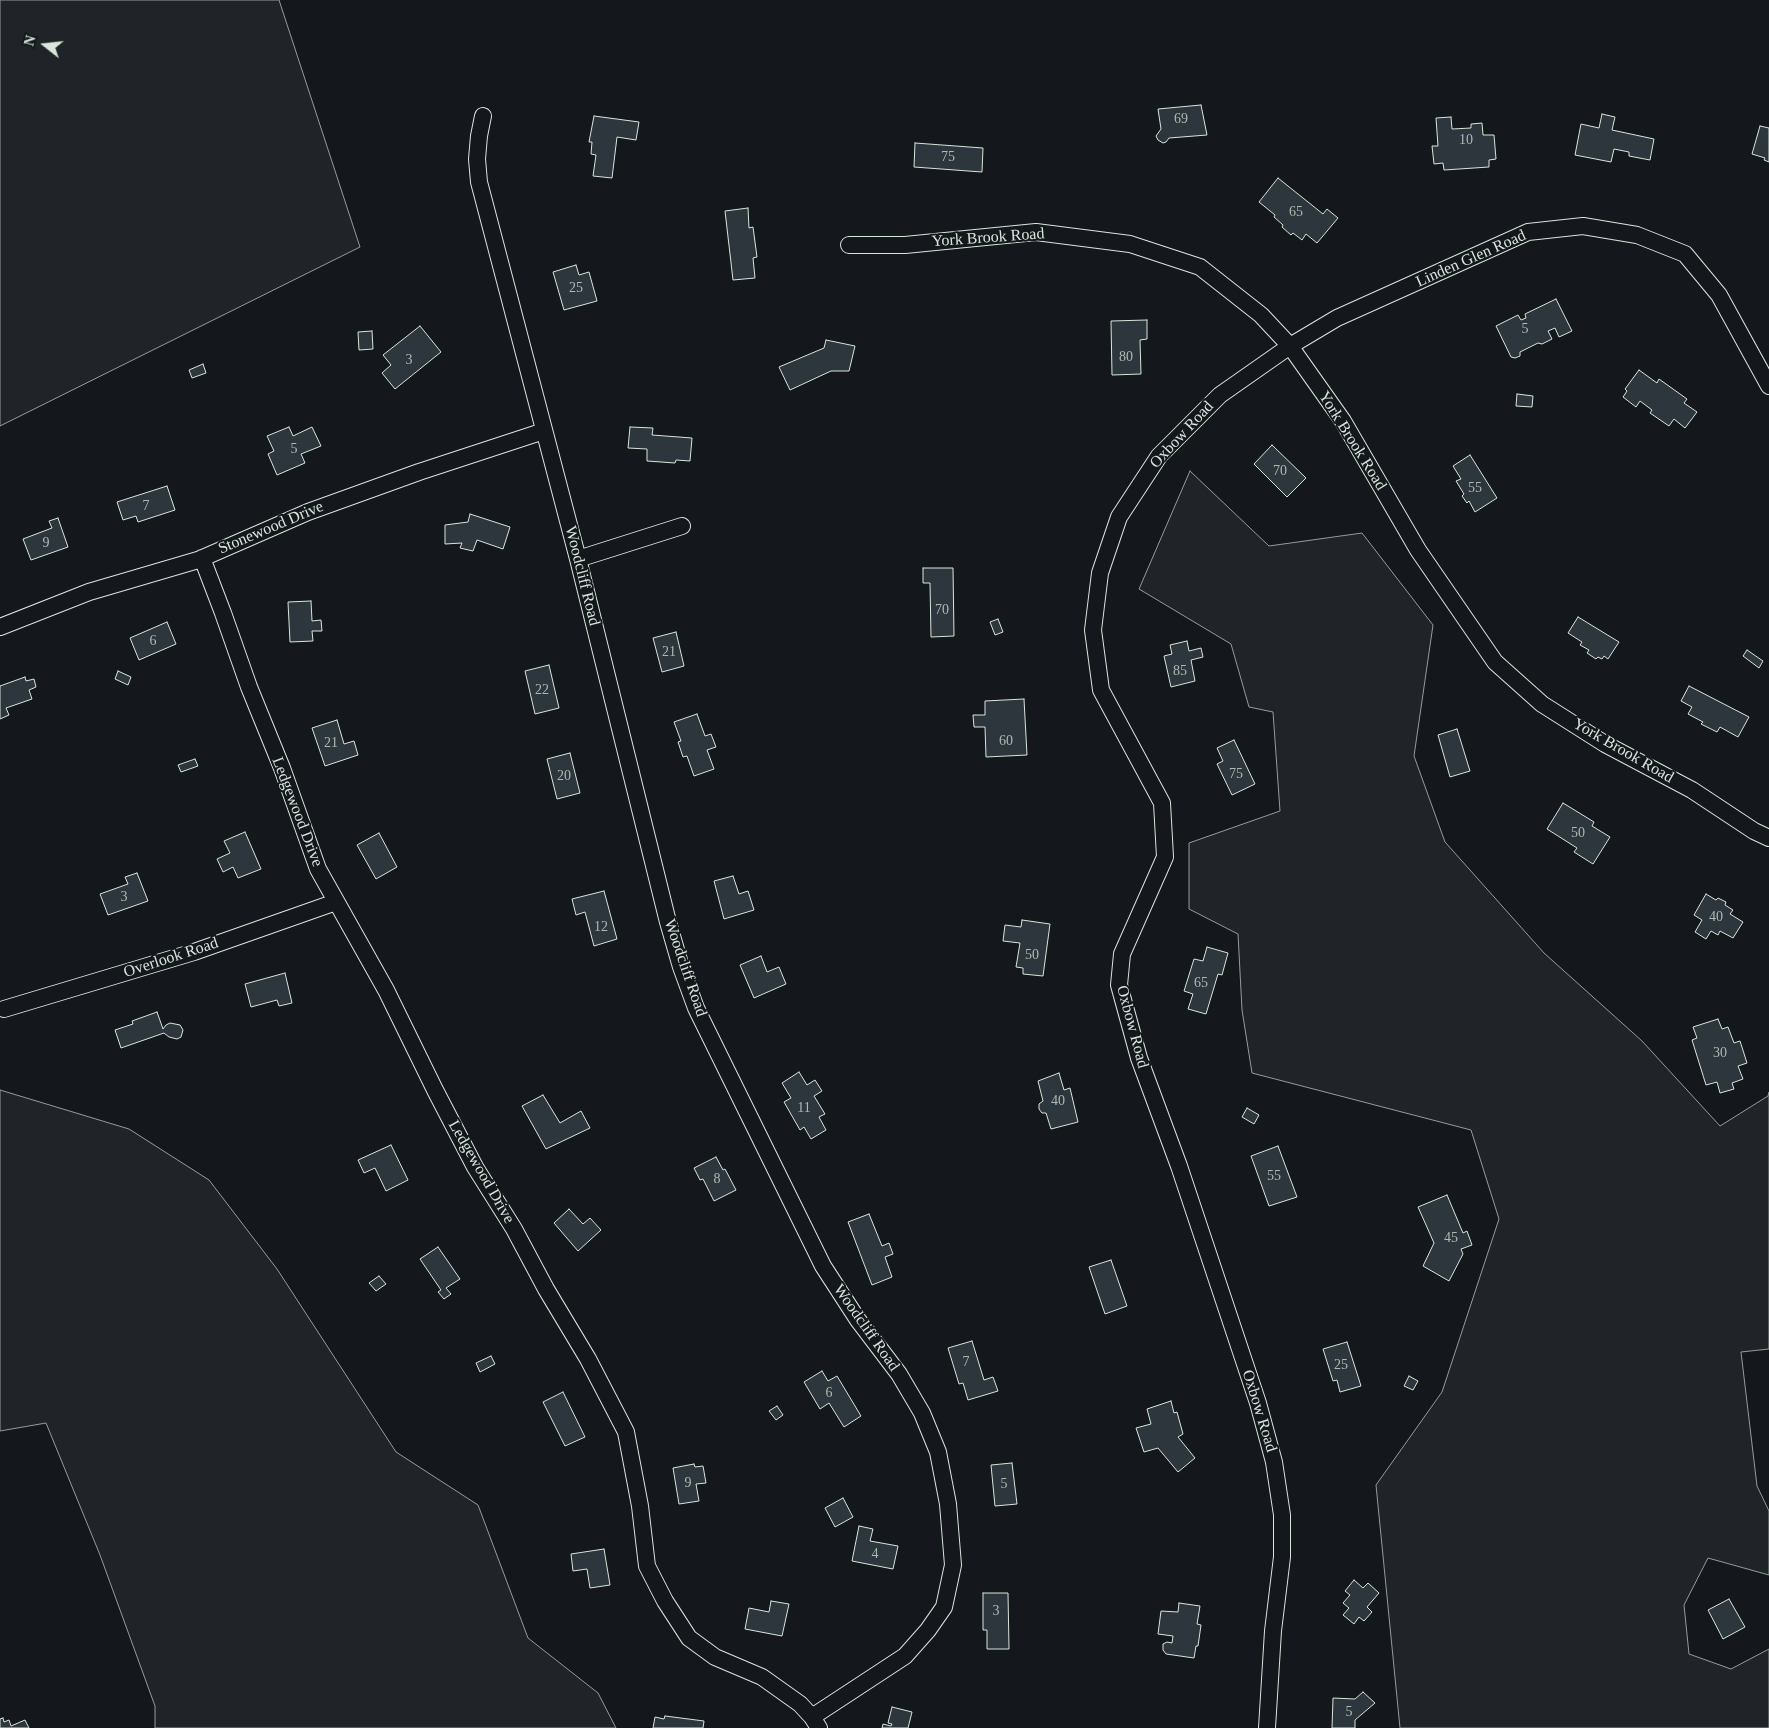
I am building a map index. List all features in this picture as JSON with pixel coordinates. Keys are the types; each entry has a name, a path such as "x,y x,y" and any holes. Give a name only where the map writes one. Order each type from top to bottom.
{"street":[{"name":"Woodcliff Road","path":"483,116 477,159 479,182 578,559 668,922 681,967 696,1008 824,1266 858,1320 899,1374 922,1413 938,1452 948,1504 953,1565 944,1607 928,1630 905,1656 816,1723"},
{"name":"Linden Glen Road","path":"1290,346 1337,318 1528,232 1583,226 1637,235 1685,254 1719,296 1769,386"},
{"name":"York Brook Road","path":"848,245 905,245 1036,232 1130,244 1200,267 1261,315 1290,346 1343,421 1418,550 1495,662 1542,704 1597,739 1692,790 1754,831 1769,838"},
{"name":"Oxbow Road","path":"1267,1728 1273,1632 1282,1557 1282,1515 1274,1462 1258,1403 1179,1166 1138,1058 1119,985 1122,954 1165,857 1162,803 1101,690 1093,630 1100,573 1119,517 1158,456 1220,395 1290,346"},
{"name":"Stonewood Drive","path":"0,627 89,592 198,560 308,512 419,472 544,431"},
{"path":"578,559 682,526"},
{"name":"Ledgewood Drive","path":"202,558 249,687 282,768 318,869 386,990 475,1167 514,1229 546,1289 588,1359 626,1432 640,1506 647,1566 665,1601 689,1638 715,1657 762,1677 800,1704 816,1723"},
{"name":"Overlook Road","path":"4,1010 194,952 336,902"}],"shaded area":[{"path":"0,0 279,0 360,247 0,426"},
{"path":"1190,471 1269,546 1362,533 1433,625 1414,756 1445,842 1544,953 1642,1041 1720,1126 1768,1096 1769,1092 1769,1349 1741,1352 1757,1486 1769,1511 1769,1575 1708,1558 1684,1605 1689,1654 1731,1669 1769,1649 1769,1728 1400,1728 1376,1485 1442,1392 1499,1219 1471,1130 1252,1073 1242,1010 1238,934 1189,909 1189,843 1280,811 1273,712 1249,707 1231,644 1139,589"},
{"path":"0,1090 129,1129 209,1180 277,1269 396,1452 478,1505 528,1638 598,1693 616,1728 155,1728 155,1706 100,1555 46,1423 0,1431"}],"building":[{"path":"1201,105 1207,135 1169,138 1163,143 1158,140 1156,136 1161,129 1158,109"},
{"path":"1602,114 1615,117 1612,130 1654,139 1650,160 1629,156 1629,152 1614,149 1611,162 1575,155 1581,124 1599,128"},
{"path":"594,116 639,122 636,140 617,137 612,178 593,176 596,155 591,154 592,142 589,142"},
{"path":"1451,117 1452,129 1471,128 1471,124 1482,123 1483,135 1494,135 1496,159 1489,160 1489,167 1444,170 1443,163 1434,164 1432,146 1438,146 1436,118"},
{"path":"1760,126 1769,128 1769,162 1764,160 1765,158 1752,154"},
{"path":"915,143 983,148 982,172 914,167"},
{"path":"1278,178 1323,214 1327,209 1338,218 1317,243 1306,234 1302,240 1293,233 1291,235 1274,217 1275,215 1259,202"},
{"path":"748,208 749,228 753,227 757,257 753,258 755,278 733,280 725,211"},
{"path":"576,265 579,275 589,272 597,301 564,310 553,272"},
{"path":"1556,299 1572,331 1559,337 1555,328 1548,331 1552,339 1542,344 1538,343 1520,352 1520,356 1511,357 1496,326 1518,315 1521,320 1526,318 1525,314"},
{"path":"1147,320 1147,339 1140,340 1141,374 1112,375 1111,321"},
{"path":"420,326 441,352 395,389 382,373 391,365 383,355"},
{"path":"372,331 373,349 359,350 358,332"},
{"path":"826,340 855,346 849,371 831,371 790,390 779,367 824,348"},
{"path":"203,364 206,373 192,378 189,370"},
{"path":"1639,370 1657,383 1659,379 1687,399 1684,403 1697,412 1685,428 1674,419 1669,426 1650,413 1652,410 1640,401 1636,407 1623,397 1627,391 1625,389"},
{"path":"1517,394 1533,396 1532,407 1516,406"},
{"path":"289,427 293,436 312,427 321,446 301,454 305,463 277,475 268,454 274,451 267,436"},
{"path":"630,427 653,428 652,435 692,438 690,461 676,460 675,463 647,461 647,449 628,448"},
{"path":"1272,445 1306,478 1287,497 1254,464"},
{"path":"1470,455 1497,498 1475,512 1469,501 1467,503 1462,496 1464,494 1456,481 1461,479 1453,466"},
{"path":"167,486 175,510 138,522 136,516 123,520 117,502"},
{"path":"470,514 510,527 503,549 477,540 473,551 460,548 462,543 445,544 445,525 468,522"},
{"path":"58,518 68,547 31,560 23,539 52,528 49,521"},
{"path":"923,568 953,568 954,636 931,637 930,583 923,583"},
{"path":"311,601 312,621 321,620 322,631 312,631 313,641 290,642 288,602"},
{"path":"1578,617 1619,642 1608,659 1604,656 1602,659 1598,657 1596,659 1587,653 1589,650 1580,645 1582,642 1568,633"},
{"path":"998,619 1003,632 995,635 990,622"},
{"path":"167,622 176,644 139,660 130,638"},
{"path":"676,632 684,666 662,672 653,638"},
{"path":"1187,641 1189,651 1201,648 1203,657 1191,660 1195,681 1171,687 1164,656 1172,654 1170,645"},
{"path":"1747,650 1763,661 1759,668 1743,656"},
{"path":"549,665 559,708 535,714 525,671"},
{"path":"118,671 131,677 128,685 115,679"},
{"path":"25,677 26,681 34,679 36,687 29,690 32,699 6,708 9,715 0,719 0,686"},
{"path":"1689,686 1749,717 1738,737 1720,727 1717,732 1701,724 1703,722 1688,714 1692,707 1681,701"},
{"path":"1024,699 1027,755 986,757 985,727 974,727 973,715 985,715 985,701"},
{"path":"697,714 705,736 711,734 716,747 707,750 714,769 694,776 687,756 683,757 678,742 681,741 674,722"},
{"path":"337,720 344,744 354,741 358,755 325,766 312,728"},
{"path":"1457,729 1470,771 1450,777 1438,735"},
{"path":"1234,740 1255,784 1232,795 1217,764 1223,761 1217,748"},
{"path":"570,753 580,793 557,799 547,759"},
{"path":"195,759 198,766 181,772 178,765"},
{"path":"1563,803 1594,822 1592,826 1610,837 1593,864 1574,852 1577,848 1547,829"},
{"path":"245,832 261,869 238,878 233,867 223,872 217,859 230,853 224,841"},
{"path":"379,833 397,867 376,879 357,845"},
{"path":"137,873 148,901 108,915 100,894 128,884 125,877"},
{"path":"733,876 739,894 748,891 754,910 724,919 714,881"},
{"path":"604,891 617,939 594,946 585,912 576,915 572,899"},
{"path":"1706,894 1716,900 1718,898 1726,902 1725,905 1733,910 1730,914 1743,922 1733,938 1720,931 1718,935 1711,931 1706,939 1695,932 1702,920 1694,915"},
{"path":"1022,920 1050,924 1043,976 1023,974 1023,968 1016,967 1020,943 1003,941 1005,925 1021,927"},
{"path":"1207,947 1228,953 1222,975 1218,974 1206,1014 1188,1009 1193,994 1184,991 1194,959 1203,961"},
{"path":"761,956 767,972 779,967 786,984 754,998 740,965"},
{"path":"285,973 292,1003 279,1006 277,1000 251,1007 245,984"},
{"path":"157,1012 163,1029 170,1023 180,1025 183,1030 181,1037 177,1039 169,1037 164,1033 121,1048 115,1030 133,1024 132,1021"},
{"path":"1718,1019 1722,1029 1728,1027 1734,1043 1740,1041 1747,1063 1738,1066 1743,1079 1732,1083 1734,1089 1720,1093 1717,1082 1706,1085 1692,1040 1697,1038 1693,1027"},
{"path":"799,1072 807,1085 815,1080 822,1091 814,1096 825,1114 819,1117 826,1130 811,1139 804,1127 800,1130 784,1102 791,1098 782,1083"},
{"path":"1059,1073 1064,1090 1070,1088 1078,1122 1051,1129 1046,1113 1042,1113 1039,1109 1039,1104 1043,1101 1038,1081"},
{"path":"543,1095 560,1123 581,1111 590,1128 546,1149 522,1106"},
{"path":"1247,1108 1259,1115 1254,1124 1242,1117"},
{"path":"391,1145 408,1180 386,1191 375,1168 364,1173 358,1160"},
{"path":"1278,1146 1297,1197 1269,1206 1251,1156"},
{"path":"716,1157 736,1190 714,1201 703,1179 700,1180 694,1168"},
{"path":"1447,1195 1463,1233 1467,1231 1472,1245 1461,1249 1463,1254 1449,1281 1423,1266 1434,1243 1418,1207"},
{"path":"569,1209 583,1224 590,1218 601,1230 578,1251 554,1223"},
{"path":"869,1214 882,1246 889,1243 893,1254 885,1257 892,1277 872,1285 848,1222"},
{"path":"438,1247 460,1279 446,1288 451,1294 444,1299 438,1292 441,1290 420,1259"},
{"path":"1111,1260 1127,1306 1105,1314 1089,1267"},
{"path":"379,1276 386,1284 376,1291 369,1283"},
{"path":"972,1341 984,1380 993,1377 998,1391 968,1400 963,1383 959,1384 948,1348"},
{"path":"1347,1342 1361,1386 1340,1392 1337,1380 1333,1381 1323,1349"},
{"path":"491,1356 495,1364 480,1372 476,1363"},
{"path":"822,1371 828,1381 837,1376 861,1416 844,1427 829,1403 820,1409 804,1382"},
{"path":"1409,1376 1418,1381 1413,1390 1404,1386"},
{"path":"563,1392 585,1437 565,1446 543,1402"},
{"path":"1171,1401 1174,1413 1177,1412 1183,1434 1178,1437 1195,1458 1178,1472 1158,1448 1144,1452 1136,1428 1151,1424 1147,1409"},
{"path":"777,1406 783,1415 776,1420 769,1411"},
{"path":"1012,1463 1017,1504 995,1506 991,1465"},
{"path":"694,1464 695,1467 703,1466 706,1483 696,1484 699,1501 679,1504 673,1468"},
{"path":"843,1498 853,1517 835,1527 825,1508"},
{"path":"859,1526 873,1529 870,1541 898,1546 893,1569 852,1561"},
{"path":"604,1549 610,1585 590,1588 587,1569 573,1571 571,1554"},
{"path":"1354,1580 1363,1588 1368,1583 1379,1593 1367,1607 1372,1612 1364,1621 1359,1617 1354,1624 1343,1615 1349,1608 1343,1603 1350,1595 1345,1591"},
{"path":"983,1593 1008,1593 1009,1649 987,1649 987,1630 983,1630"},
{"path":"1729,1599 1745,1627 1723,1639 1708,1610"},
{"path":"771,1601 789,1604 782,1636 745,1629 749,1608 769,1612"},
{"path":"1179,1603 1200,1606 1197,1624 1201,1625 1194,1658 1166,1654 1163,1650 1163,1644 1167,1642 1172,1643 1173,1636 1158,1634 1161,1611 1178,1612"},
{"path":"1363,1692 1375,1703 1355,1720 1355,1728 1332,1728 1333,1698 1355,1699"},
{"path":"892,1707 912,1712 908,1728 882,1728 883,1724 891,1726 892,1724 888,1723"},
{"path":"665,1716 704,1721 703,1728 653,1728 655,1717 664,1719"},
{"path":"3,1718 4,1722 9,1720 11,1726 25,1720 29,1728 0,1728 0,1719"}]}
